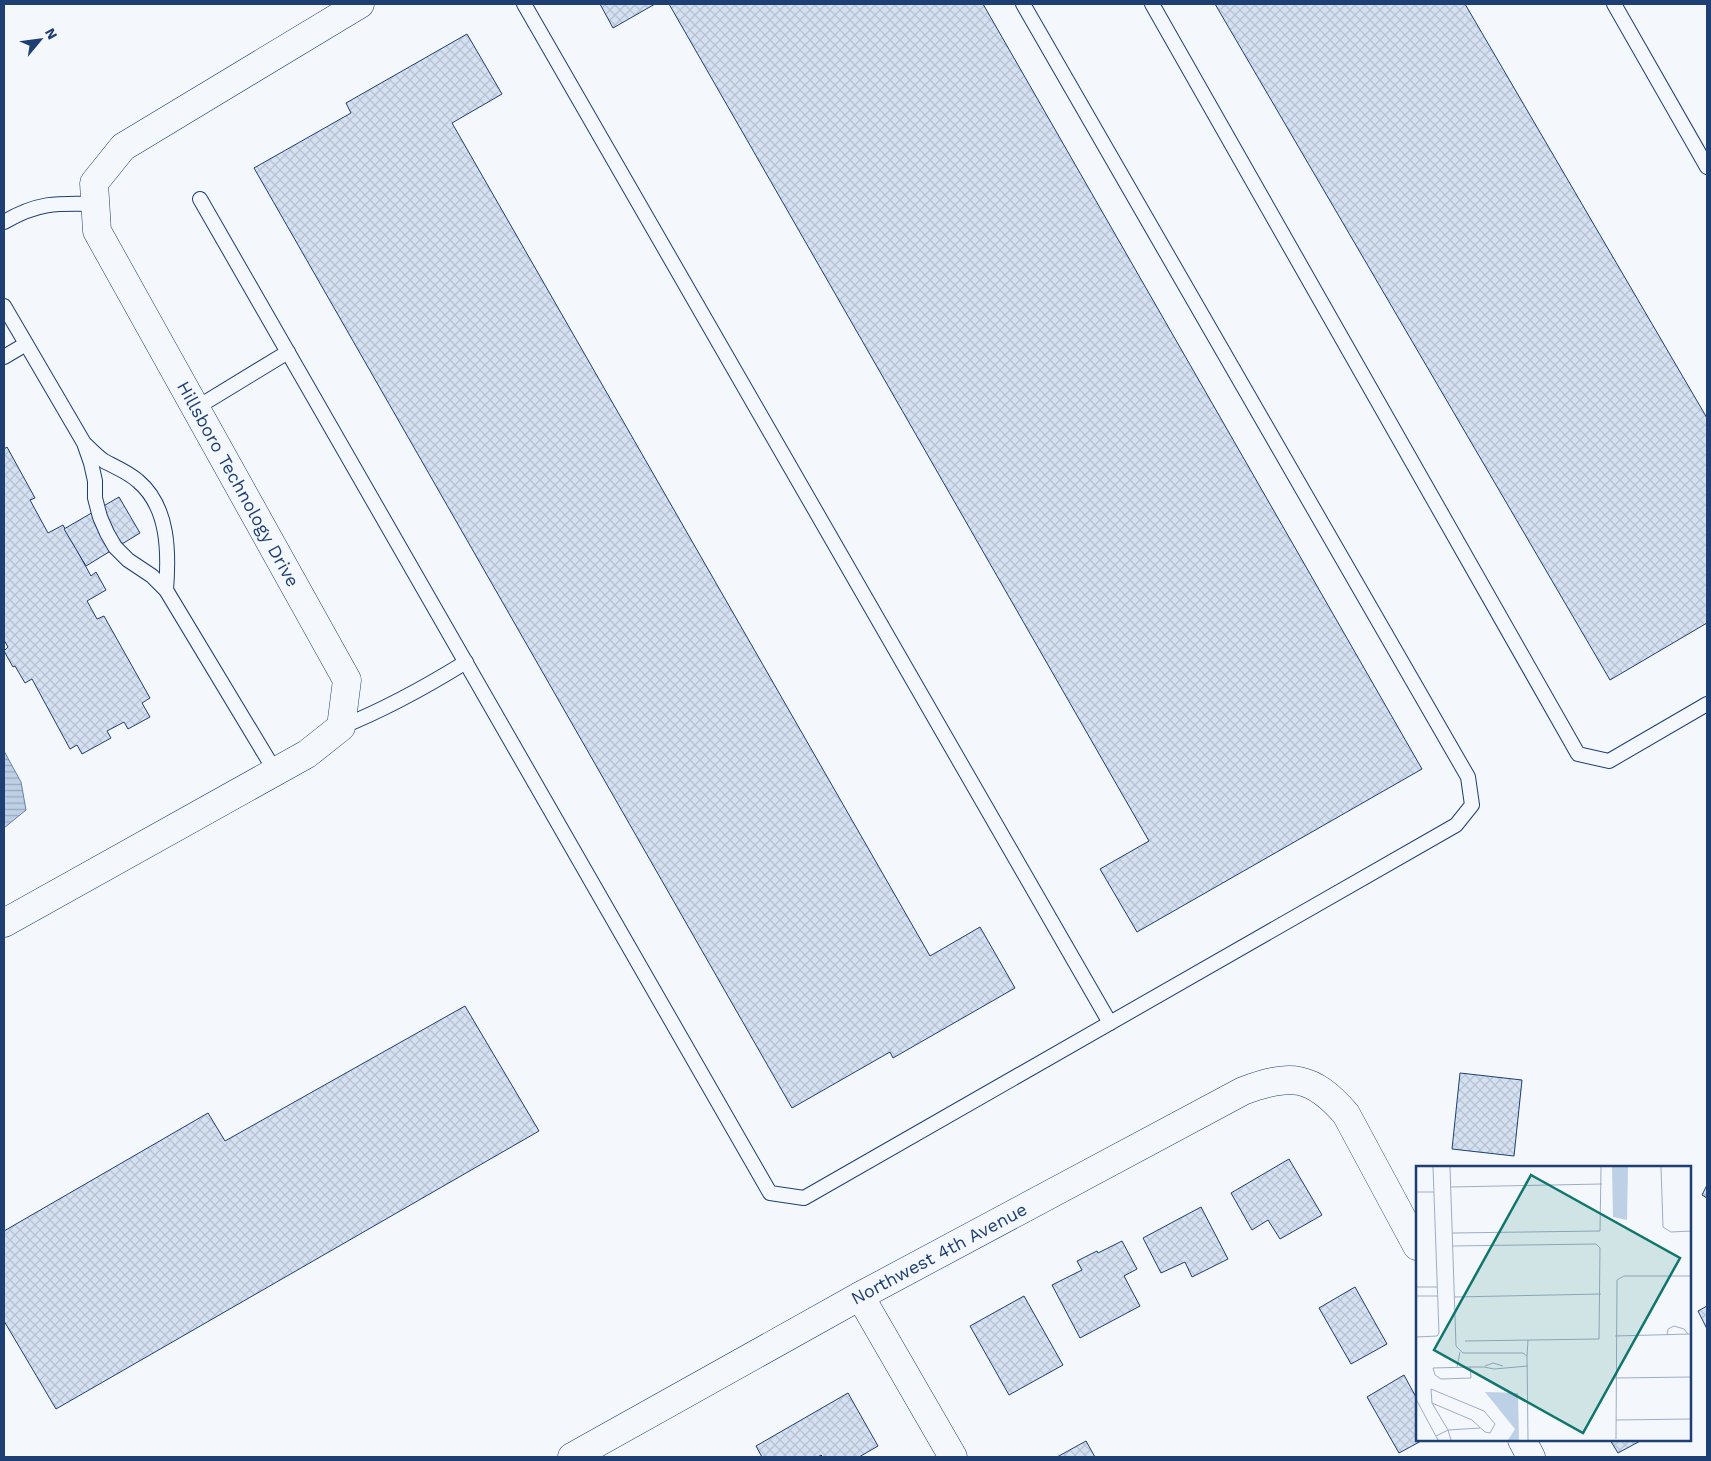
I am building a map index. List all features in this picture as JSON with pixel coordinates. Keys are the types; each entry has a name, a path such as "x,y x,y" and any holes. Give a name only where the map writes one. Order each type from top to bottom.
{"street":[{"name":"Hillsboro Technology Drive","path":"341,727 346,680 97,231 94,184 123,147 360,4"},
{"path":"4,923 307,754 341,727"},
{"name":"Northwest 4th Avenue","path":"572,1457 860,1296 1243,1091 1268,1082 1287,1079 1314,1085 1333,1099 1346,1114 1416,1244"},
{"path":"860,1296 953,1457"},
{"path":"1523,1441 1531,1457"}],"lane":[{"path":"524,4 1110,1023"},
{"path":"200,198 770,1193 804,1198 1456,825 1472,804 1468,777 1023,4"},
{"path":"1152,4 1578,754 1609,760 1707,704"},
{"path":"1614,4 1707,167"},
{"path":"4,222 44,205 96,204"},
{"path":"4,306 84,443 91,462 95,481 95,498 100,517 115,547 128,560 152,576 166,590 275,771"},
{"path":"4,357 26,344"},
{"path":"196,408 288,352"},
{"path":"84,443 102,460 138,481 150,493 158,510 166,537 168,566 166,590"},
{"path":"341,727 377,712 420,690 466,662"}],"water":[{"path":"4,751 21,782 26,810 4,828"}],"building":[{"path":"600,4 655,4 613,28"},
{"path":"669,4 983,4 1422,769 1137,932 1100,869 1149,841"},
{"path":"1215,4 1465,4 1707,418 1707,623 1610,680"},
{"path":"467,34 502,94 452,123 930,956 980,927 1015,988 893,1058 890,1052 792,1108 254,168 351,113 346,103"},
{"path":"7,447 35,498 30,500 48,533 63,525 91,576 96,572 106,590 87,601 97,619 104,616 150,698 142,703 150,717 128,729 124,722 107,731 111,738 82,754 77,745 70,749 32,679 25,683 4,651 8,647 4,640 4,449"},
{"path":"119,497 140,533 86,566 64,529"},
{"path":"465,1006 539,1131 56,1409 4,1321 4,1231 208,1113 225,1141"},
{"path":"1460,1073 1522,1080 1514,1156 1452,1149"},
{"path":"1289,1159 1322,1215 1280,1239 1268,1220 1252,1230 1231,1193"},
{"path":"1707,1185 1707,1198 1702,1195"},
{"path":"1201,1207 1228,1259 1192,1277 1185,1262 1161,1273 1143,1238"},
{"path":"1122,1241 1137,1269 1124,1276 1140,1306 1080,1338 1052,1285 1082,1270 1077,1261"},
{"path":"1355,1287 1387,1344 1351,1364 1319,1308"},
{"path":"1024,1296 1063,1365 1009,1395 970,1326"},
{"path":"1707,1306 1707,1329 1698,1311"},
{"path":"1404,1375 1416,1397 1416,1441 1421,1441 1399,1453 1367,1397"},
{"path":"848,1393 878,1446 859,1457 823,1457 821,1455 818,1457 762,1457 756,1446"},
{"path":"1086,1441 1095,1457 1057,1457"},
{"path":"1611,1441 1640,1441 1618,1453"}]}
